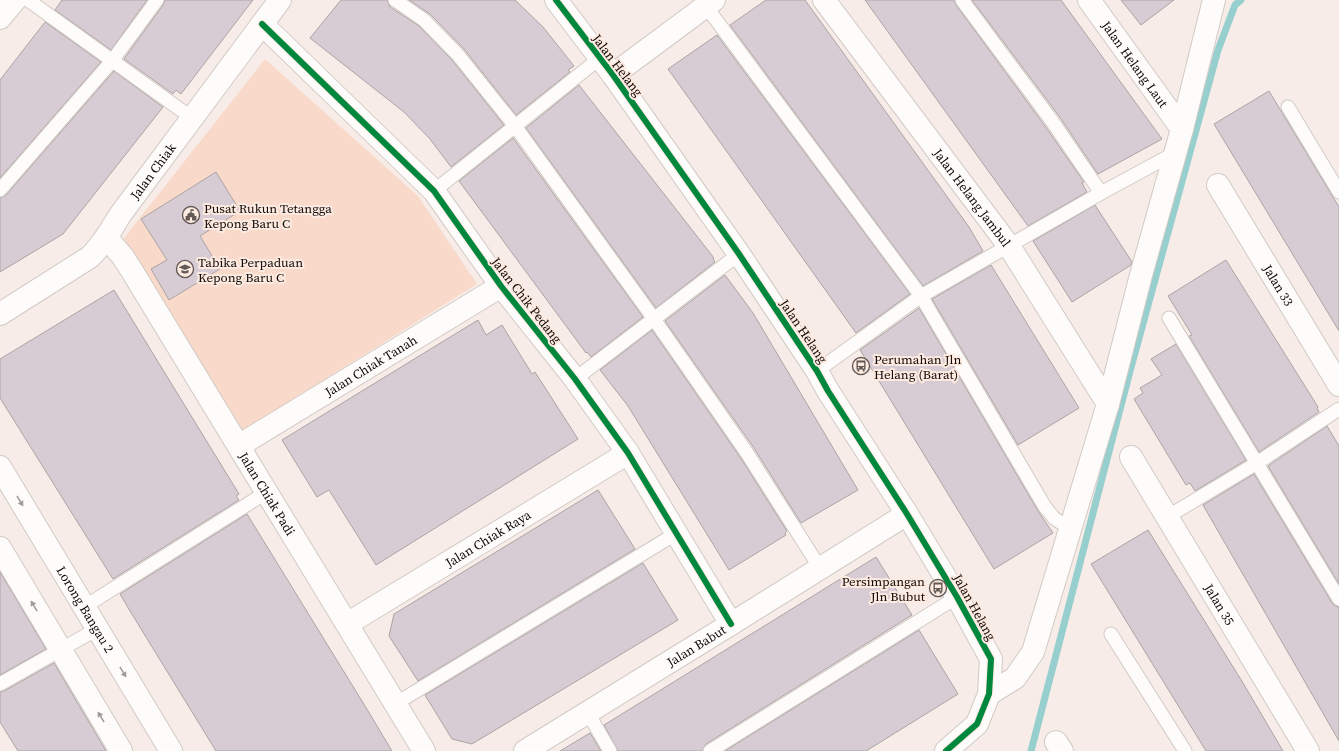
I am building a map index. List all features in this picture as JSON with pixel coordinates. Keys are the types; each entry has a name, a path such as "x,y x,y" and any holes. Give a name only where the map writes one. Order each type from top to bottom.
{"street":[{"path":"0,18 15,0"},
{"name":"Jalan Chiak","path":"0,314 90,257 100,247 120,215 280,0"},
{"name":"Jalan Helang","path":"556,0 607,67 739,254 817,371 828,391 907,514 992,659 989,694 977,724 946,751"},
{"name":"Jalan Helang Jambul","path":"824,0 1009,246 1108,404"},
{"name":"Jalan Helang Laut","path":"1089,0 1182,129"},
{"path":"989,694 1015,678 1033,652 1108,404 1141,275 1182,129 1214,0"},
{"path":"607,67 707,2"},
{"name":"Jalan Chik Pedang","path":"262,24 434,191 501,286 575,379 628,453 731,624"},
{"name":"Jalan 33","path":"1218,185 1339,385"},
{"name":"Jalan Chiak Padi","path":"107,238 123,257 132,271 240,445 424,751"},
{"name":"Jalan Chiak Tanah","path":"240,445 501,286"},
{"name":"Jalan Chiak Raya","path":"347,624 628,453"},
{"name":"Jalan 35","path":"1131,457 1308,751"},
{"name":"Lorong Bangau 2","path":"0,467 171,751"},
{"name":"Jalan Babut","path":"525,751 907,514"},
{"path":"0,548 121,751"}],"lane":[{"path":"28,0 192,118"},
{"path":"0,190 112,61 157,0"},
{"path":"395,0 424,20 458,55 515,126 654,319 747,454 820,568"},
{"path":"962,0 1052,121 1101,193"},
{"path":"707,2 921,296 1045,507 1054,518 1070,529"},
{"path":"434,191 515,126 607,67"},
{"path":"1288,107 1339,192"},
{"path":"817,371 921,296 1101,193 1175,153"},
{"path":"575,379 739,254"},
{"path":"1169,318 1339,599"},
{"path":"1167,517 1257,463 1339,409"},
{"path":"84,607 267,492"},
{"path":"396,704 676,533"},
{"path":"710,751 957,597"},
{"path":"0,684 97,629"},
{"path":"1111,634 1186,751"},
{"path":"588,713 610,751"}],"shaded area":[{"path":"265,59 418,196 477,284 242,431 124,238"}],"building":[{"path":"62,0 147,0 111,50 55,10"},
{"path":"165,0 253,0 181,94 176,90 173,94 124,59 163,5"},
{"path":"341,0 387,0 390,7 419,26 452,60 504,125 451,167 430,139 404,112 310,38"},
{"path":"409,0 515,0 543,27 574,66 568,70 570,72 516,115 464,49 430,14"},
{"path":"766,0 805,0 969,227 983,251 923,286 730,25"},
{"path":"865,0 954,0 956,5 1045,126 1084,182 1082,183 1087,192 1028,226"},
{"path":"972,0 1061,0 1162,139 1098,174 1059,116"},
{"path":"1121,0 1174,0 1141,25"},
{"path":"45,22 101,62 0,178 0,80"},
{"path":"717,35 910,294 856,333 668,69"},
{"path":"114,71 163,107 63,234 0,272 0,198 6,195"},
{"path":"579,85 714,258 713,259 715,262 656,308 526,128"},
{"path":"1269,91 1339,207 1339,331 1214,124"},
{"path":"513,138 643,317 591,357 587,352 586,353 459,181"},
{"name":"Pusat Rukun Tetangga Kepong Baru C","path":"216,172 240,211 200,236 220,269 169,300 151,269 167,260 141,219"},
{"path":"1095,205 1132,262 1131,265 1072,302 1033,241"},
{"path":"1226,260 1318,407 1319,412 1259,452 1189,336 1192,335 1168,296"},
{"path":"991,265 1079,408 1018,445 932,299"},
{"path":"725,275 753,313 858,490 801,523 754,448 665,321"},
{"path":"114,290 239,494 236,496 239,500 113,579 0,398 0,359"},
{"path":"919,308 1038,511 1053,533 994,569 860,350"},
{"path":"478,320 486,335 502,325 532,374 535,372 578,439 376,565 329,490 317,497 282,440"},
{"path":"652,330 740,457 787,531 785,533 786,535 729,570 628,406 600,370"},
{"path":"1176,344 1246,460 1195,491 1190,483 1186,485 1134,399 1143,393 1140,388 1162,375 1151,359"},
{"path":"1327,426 1339,446 1339,584 1268,466"},
{"path":"1254,474 1332,603 1339,607 1339,741 1203,505"},
{"path":"598,490 635,549 418,681 389,636 394,614"},
{"path":"247,514 392,751 216,751 130,611 120,594"},
{"path":"1148,530 1243,683 1283,751 1206,751 1091,564"},
{"path":"876,557 912,615 706,744 702,751 618,751 604,725"},
{"path":"643,563 678,620 472,744 452,739 425,695"},
{"path":"0,572 46,649 0,675"},
{"path":"919,630 958,694 866,751 725,751"},
{"path":"54,663 106,751 18,751 0,722 0,692"},
{"path":"590,733 601,751 560,751"}],"waterway":[{"path":"1031,751 1130,371 1218,50 1235,5 1241,0"}],"cycle path":[{"path":"556,0 613,75 739,254 817,371 828,391 907,514 957,597 991,659 989,694 977,724 946,751"},
{"path":"262,24 434,191 501,286 575,379 628,453 731,624"}],"place":[{"name":"Pusat Rukun Tetangga Kepong Baru C","path":"191,215"},
{"name":"Tabika Perpaduan Kepong Baru C","path":"185,269"},
{"name":"Perumahan Jln Helang (Barat)","path":"861,366"},
{"name":"Persimpangan Jln Bubut","path":"938,588"}]}
